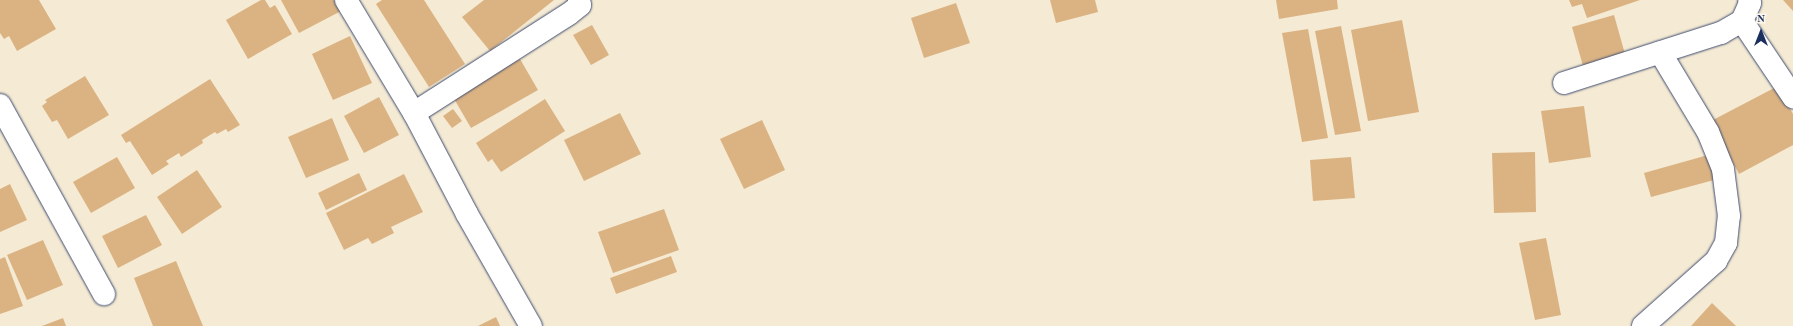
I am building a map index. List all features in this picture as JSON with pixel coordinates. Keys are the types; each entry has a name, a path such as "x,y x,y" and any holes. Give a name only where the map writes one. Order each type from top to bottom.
{"street":[{"path":"346,0 414,113 467,214 531,326"},
{"path":"414,113 569,14 580,5 580,0"},
{"path":"1564,83 1721,33 1742,21 1750,3 1749,0"},
{"path":"1742,21 1793,97"},
{"path":"1643,326 1716,261 1726,243 1729,216 1723,169 1708,132 1660,52"},
{"path":"0,105 104,294"}],"building":[{"path":"0,0 39,0 56,29 17,51 9,36 4,39 0,33"},
{"path":"261,0 265,0 270,8 275,5 292,34 248,59 226,20"},
{"path":"281,0 338,0 343,10 299,33"},
{"path":"382,0 424,0 465,64 429,87 376,4"},
{"path":"484,0 554,0 490,51 462,17"},
{"path":"1050,0 1095,0 1098,12 1056,23"},
{"path":"1276,0 1337,0 1338,9 1279,19"},
{"path":"1569,0 1640,0 1587,18 1582,4 1572,7"},
{"path":"1783,0 1793,0 1793,11"},
{"path":"956,3 970,43 924,58 911,18"},
{"path":"1614,15 1625,54 1583,66 1572,27"},
{"path":"1402,20 1419,112 1368,121 1351,30"},
{"path":"592,25 609,55 591,65 573,35"},
{"path":"1341,26 1361,131 1335,135 1315,31"},
{"path":"1308,29 1328,138 1302,142 1282,33"},
{"path":"350,36 372,83 333,100 312,54"},
{"path":"520,59 538,90 471,128 453,97"},
{"path":"85,76 109,115 68,139 57,120 52,122 42,106 47,102 45,100"},
{"path":"210,79 240,125 228,132 226,129 217,134 215,132 202,140 203,143 181,157 179,153 166,161 169,164 152,175 130,141 126,143 121,135"},
{"path":"1778,86 1793,114 1793,145 1739,174 1711,121"},
{"path":"379,97 399,135 364,153 344,116"},
{"path":"545,99 565,131 501,172 492,159 488,162 476,143"},
{"path":"1584,106 1591,157 1549,163 1541,111"},
{"path":"453,109 462,121 452,128 443,116"},
{"path":"620,113 641,154 584,181 564,140"},
{"path":"332,118 349,160 306,178 288,137"},
{"path":"762,120 785,170 744,189 720,139"},
{"path":"1535,152 1536,212 1494,213 1492,153"},
{"path":"1708,155 1714,180 1651,197 1644,173"},
{"path":"117,157 135,188 91,213 73,182"},
{"path":"1351,157 1355,198 1313,201 1310,160"},
{"path":"197,170 222,207 182,234 157,197"},
{"path":"359,173 367,190 326,210 318,193"},
{"path":"404,174 423,212 391,227 394,233 372,244 368,238 344,250 326,213"},
{"path":"10,184 27,220 0,232 0,189"},
{"path":"664,209 679,250 613,273 598,232"},
{"path":"146,215 162,245 118,268 102,236"},
{"path":"1546,238 1561,315 1535,320 1519,243"},
{"path":"43,240 63,285 27,300 7,255"},
{"path":"671,256 677,272 616,294 610,278"},
{"path":"5,257 23,306 0,314 0,259"},
{"path":"176,261 203,326 153,326 134,278"},
{"path":"1712,303 1736,326 1691,326"},
{"path":"496,317 500,326 478,326"},
{"path":"63,318 66,326 42,326"}]}
